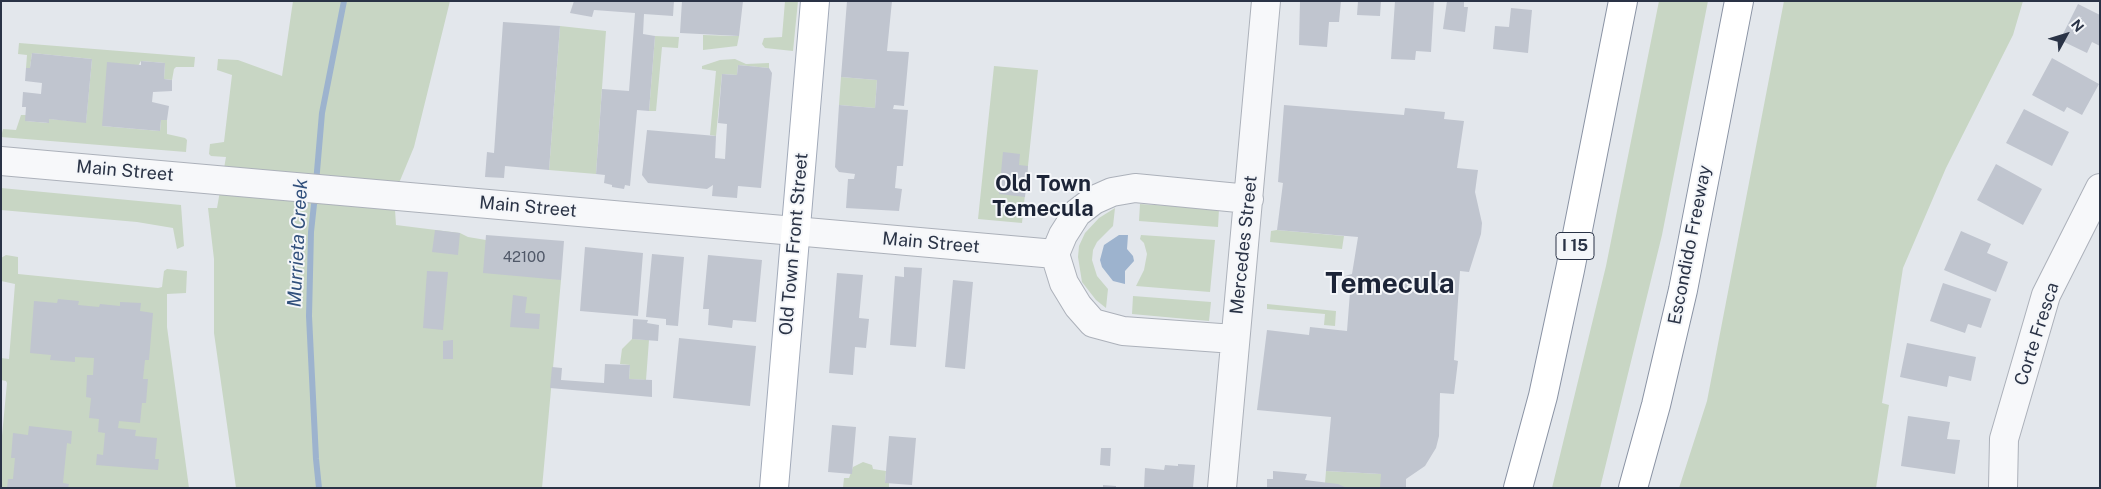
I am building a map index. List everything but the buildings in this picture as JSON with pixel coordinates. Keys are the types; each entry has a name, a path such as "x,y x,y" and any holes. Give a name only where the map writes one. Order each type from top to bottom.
{"main road":[{"name":"Old Town Front Street","path":"774,488 815,1"},
{"name":"I 15","path":"1518,488 1543,396 1623,1"},
{"name":"Escondido Freeway","path":"1633,488 1683,290 1738,1"}],"street":[{"name":"Mercedes Street","path":"1222,488 1266,1"},
{"name":"Main Street","path":"1,161 1055,254"},
{"path":"1234,339 1123,331 1094,323 1078,306 1064,283 1055,254 1063,235 1077,213 1094,200 1112,192 1135,188 1248,199"},
{"name":"Corte Fresca","path":"2003,488 2004,439 2046,296 2100,188"}],"green space":[{"path":"293,1 450,1 414,147 394,195 396,225 460,233 468,237 486,240 561,280 542,488 236,488 214,333 214,259 208,208 217,208 226,157 211,156 209,154 210,144 224,142 232,75 217,70 218,59 238,60 282,76"},
{"path":"785,1 798,1 793,51 765,48 762,44 764,38 782,37"},
{"path":"1659,1 1708,1 1662,235 1600,488 1552,488 1606,266"},
{"path":"1784,1 2023,1 2013,35 1946,168 1903,268 1882,403 1889,405 1876,488 1679,488 1707,401"},
{"path":"560,26 606,31 596,174 549,170"},
{"path":"703,35 739,36 737,46 703,50"},
{"path":"655,36 679,37 678,48 662,47 656,111 649,111"},
{"path":"19,43 195,57 194,67 176,67 174,69 172,80 164,79 165,63 141,61 102,126 160,131 161,120 167,120 167,134 185,138 187,140 186,152 1,137 3,129 16,130 21,115 26,115 26,121 48,123 49,119 86,122 92,59 32,53 30,68 26,68 27,55 18,54"},
{"path":"735,59 746,64 769,63 769,68 738,65 737,75 722,74 716,136 710,135 716,71 702,69 702,66 720,60"},
{"path":"994,66 1038,70 1022,223 978,219"},
{"path":"841,77 877,80 875,108 839,105"},
{"path":"1,188 181,205 184,246 177,249 173,228 137,222 1,210"},
{"path":"1140,204 1219,209 1218,227 1139,221"},
{"path":"1115,208 1113,226 1097,242 1093,250 1092,260 1097,276 1108,289 1106,308 1096,300 1082,282 1078,257 1079,246 1085,233 1099,218"},
{"path":"1271,231 1344,236 1342,249 1270,242"},
{"path":"1141,235 1215,240 1210,292 1136,286 1144,270 1147,254 1144,243 1140,239"},
{"path":"6,255 18,257 18,274 158,288 162,287 164,271 167,269 187,271 186,293 167,294 167,327 189,488 1,488 1,446 7,383 1,380 1,358 9,359 15,284 1,281 1,258"},
{"path":"1133,296 1211,302 1209,321 1132,314"},
{"path":"1267,304 1336,311 1335,326 1324,325 1325,314 1267,309"},
{"path":"632,339 649,340 646,380 629,379 630,365 620,364 622,349"},
{"path":"863,462 872,465 873,469 886,471 885,482 889,483 889,488 843,488 844,478 849,478 853,467"},
{"path":"1326,471 1381,474 1381,487 1390,488 1348,488 1325,483"}],"water":[{"path":"1119,235 1128,235 1127,249 1133,256 1134,261 1125,271 1125,284 1113,281 1102,267 1100,260 1104,245"}],"waterway":[{"name":"Murrieta Creek","path":"316,183 322,113 344,1"},
{"name":"Murrieta Creek","path":"315,195 311,232 309,316 319,488"}],"district":[{"name":"Old Town Temecula","path":"1043,196"},
{"name":"Temecula","path":"1390,284"}]}
